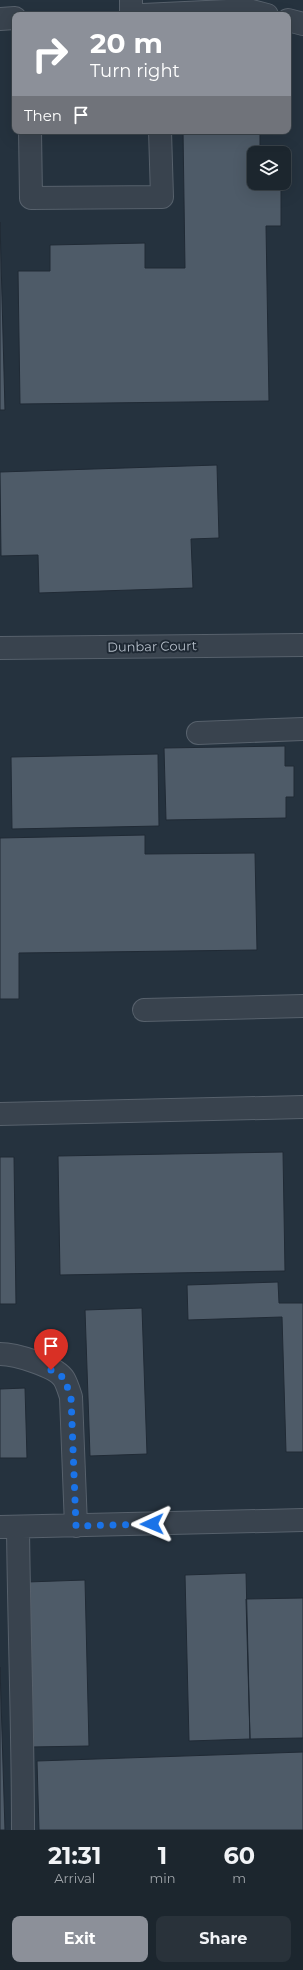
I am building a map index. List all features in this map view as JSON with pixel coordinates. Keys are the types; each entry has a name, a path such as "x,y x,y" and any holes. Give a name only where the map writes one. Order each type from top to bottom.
{"street":[{"path":"131,0 131,12"},
{"path":"186,12 241,6 256,12"},
{"path":"0,19 12,18"},
{"path":"291,21 303,24"},
{"path":"30,134 31,198 162,196 160,134"},
{"name":"Dunbar Court","path":"0,648 303,645"},
{"path":"198,733 303,729"},
{"path":"144,1010 303,1006"},
{"path":"0,1114 303,1107"},
{"path":"0,1354 6,1354 39,1362 64,1378 71,1397 76,1526"},
{"path":"23,1830 23,1756 18,1613 9,1527 303,1520"}],"building":[{"path":"183,134 260,134 260,146 247,146 247,190 281,190 281,226 266,226 269,401 20,404 18,271 50,271 50,245 145,243 145,268 185,268"},
{"path":"0,222 5,410 0,410"},
{"path":"217,465 219,538 191,539 193,588 39,593 38,555 1,556 0,472"},
{"path":"285,746 285,766 294,766 294,797 286,797 286,818 166,820 164,748"},
{"path":"158,754 159,826 12,829 11,757"},
{"path":"145,835 145,854 255,853 257,950 19,953 19,999 0,999 0,838"},
{"path":"283,1152 285,1271 60,1275 58,1156"},
{"path":"0,1157 14,1157 16,1304 0,1304"},
{"path":"278,1282 279,1303 303,1303 303,1452 286,1452 282,1317 188,1320 187,1285"},
{"path":"142,1308 147,1454 90,1456 85,1310"},
{"path":"25,1388 27,1458 0,1458 0,1389"},
{"path":"246,1573 250,1739 189,1741 185,1575"},
{"path":"85,1580 89,1746 31,1747 27,1582"},
{"path":"303,1598 303,1738 250,1739 246,1599"},
{"path":"0,1667 5,1830 0,1830"},
{"path":"303,1752 303,1830 39,1830 37,1761"}],"route":[{"path":"51,1370 64,1378 71,1397 76,1526 152,1524"}]}
